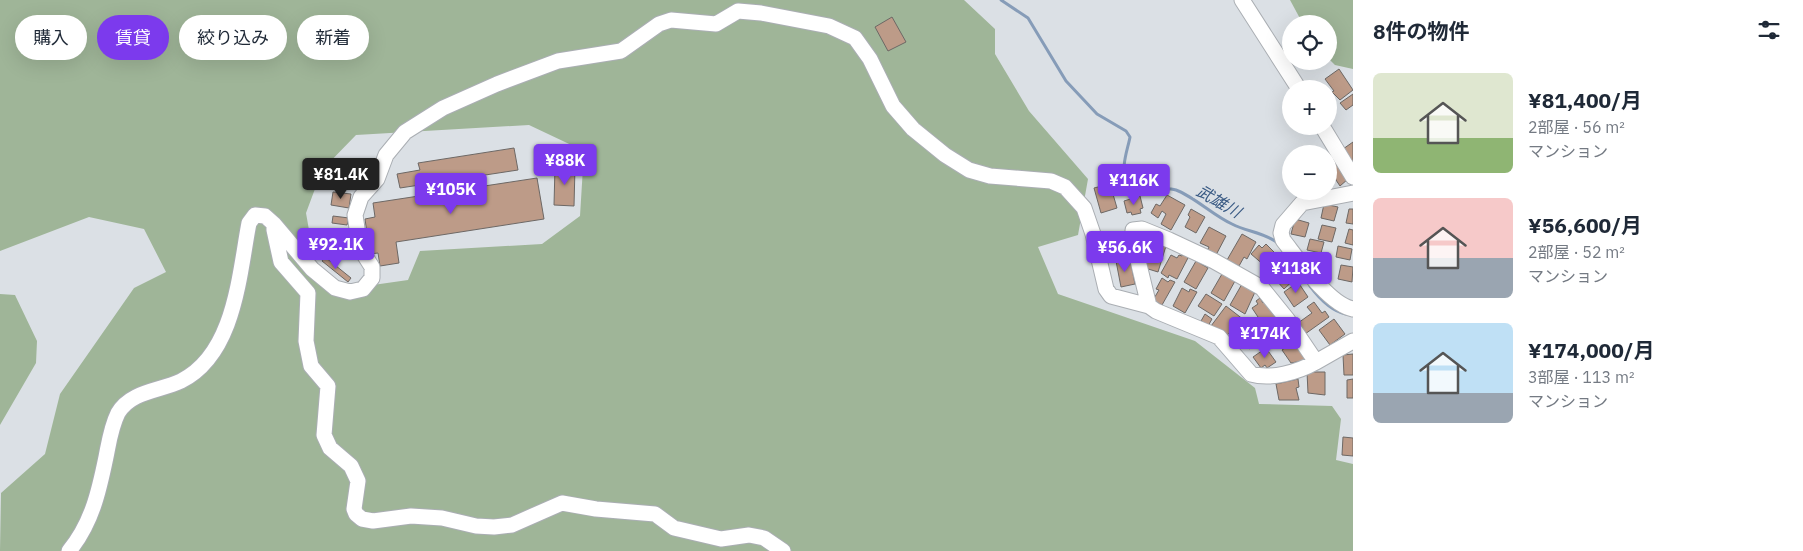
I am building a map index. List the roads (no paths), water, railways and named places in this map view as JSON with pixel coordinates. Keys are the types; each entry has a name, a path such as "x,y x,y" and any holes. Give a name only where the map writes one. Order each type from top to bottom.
{"street":[{"path":"1242,0 1293,80"},
{"path":"69,551 79,538 93,510 111,431 118,413 126,403 136,397 182,380 198,369 216,350 225,332 233,305 249,223 254,215 266,216 312,269 335,288 350,292 364,289 372,278 372,267 360,248 355,216 361,197 377,179 386,155 405,132 443,108 497,84 558,60 621,50 659,24 671,20 716,24 738,11 761,13 829,26 855,38 870,59 893,106 913,129 945,155 969,170 990,176 1051,181 1065,187 1084,208 1093,234 1106,289 1111,296 1149,306 1156,311 1219,337 1251,374 1259,376 1278,375 1304,368 1353,341"},
{"path":"1327,135 1353,177"},
{"path":"1353,194 1302,203 1283,226 1281,233 1283,240 1325,291 1348,308 1353,309"},
{"path":"274,224 281,262 308,293 306,341 311,366 328,386 324,435 330,448 351,466 358,482 354,510 362,519 373,521 411,516 442,518 476,526 494,527 512,525 562,503 596,509 655,514 674,528 721,539 749,534 764,538 783,551"},
{"path":"1149,306 1133,240 1133,230 1142,229 1169,240 1214,261 1262,288 1287,319 1316,362"}],"waterway":[{"name":"武雄川","path":"1001,0 1028,18 1066,81 1097,114 1126,131 1130,137 1124,172 1125,177 1132,186 1144,189 1176,190 1238,227 1278,243"},
{"name":"武雄川","path":"1310,286 1330,307 1346,314"}]}
